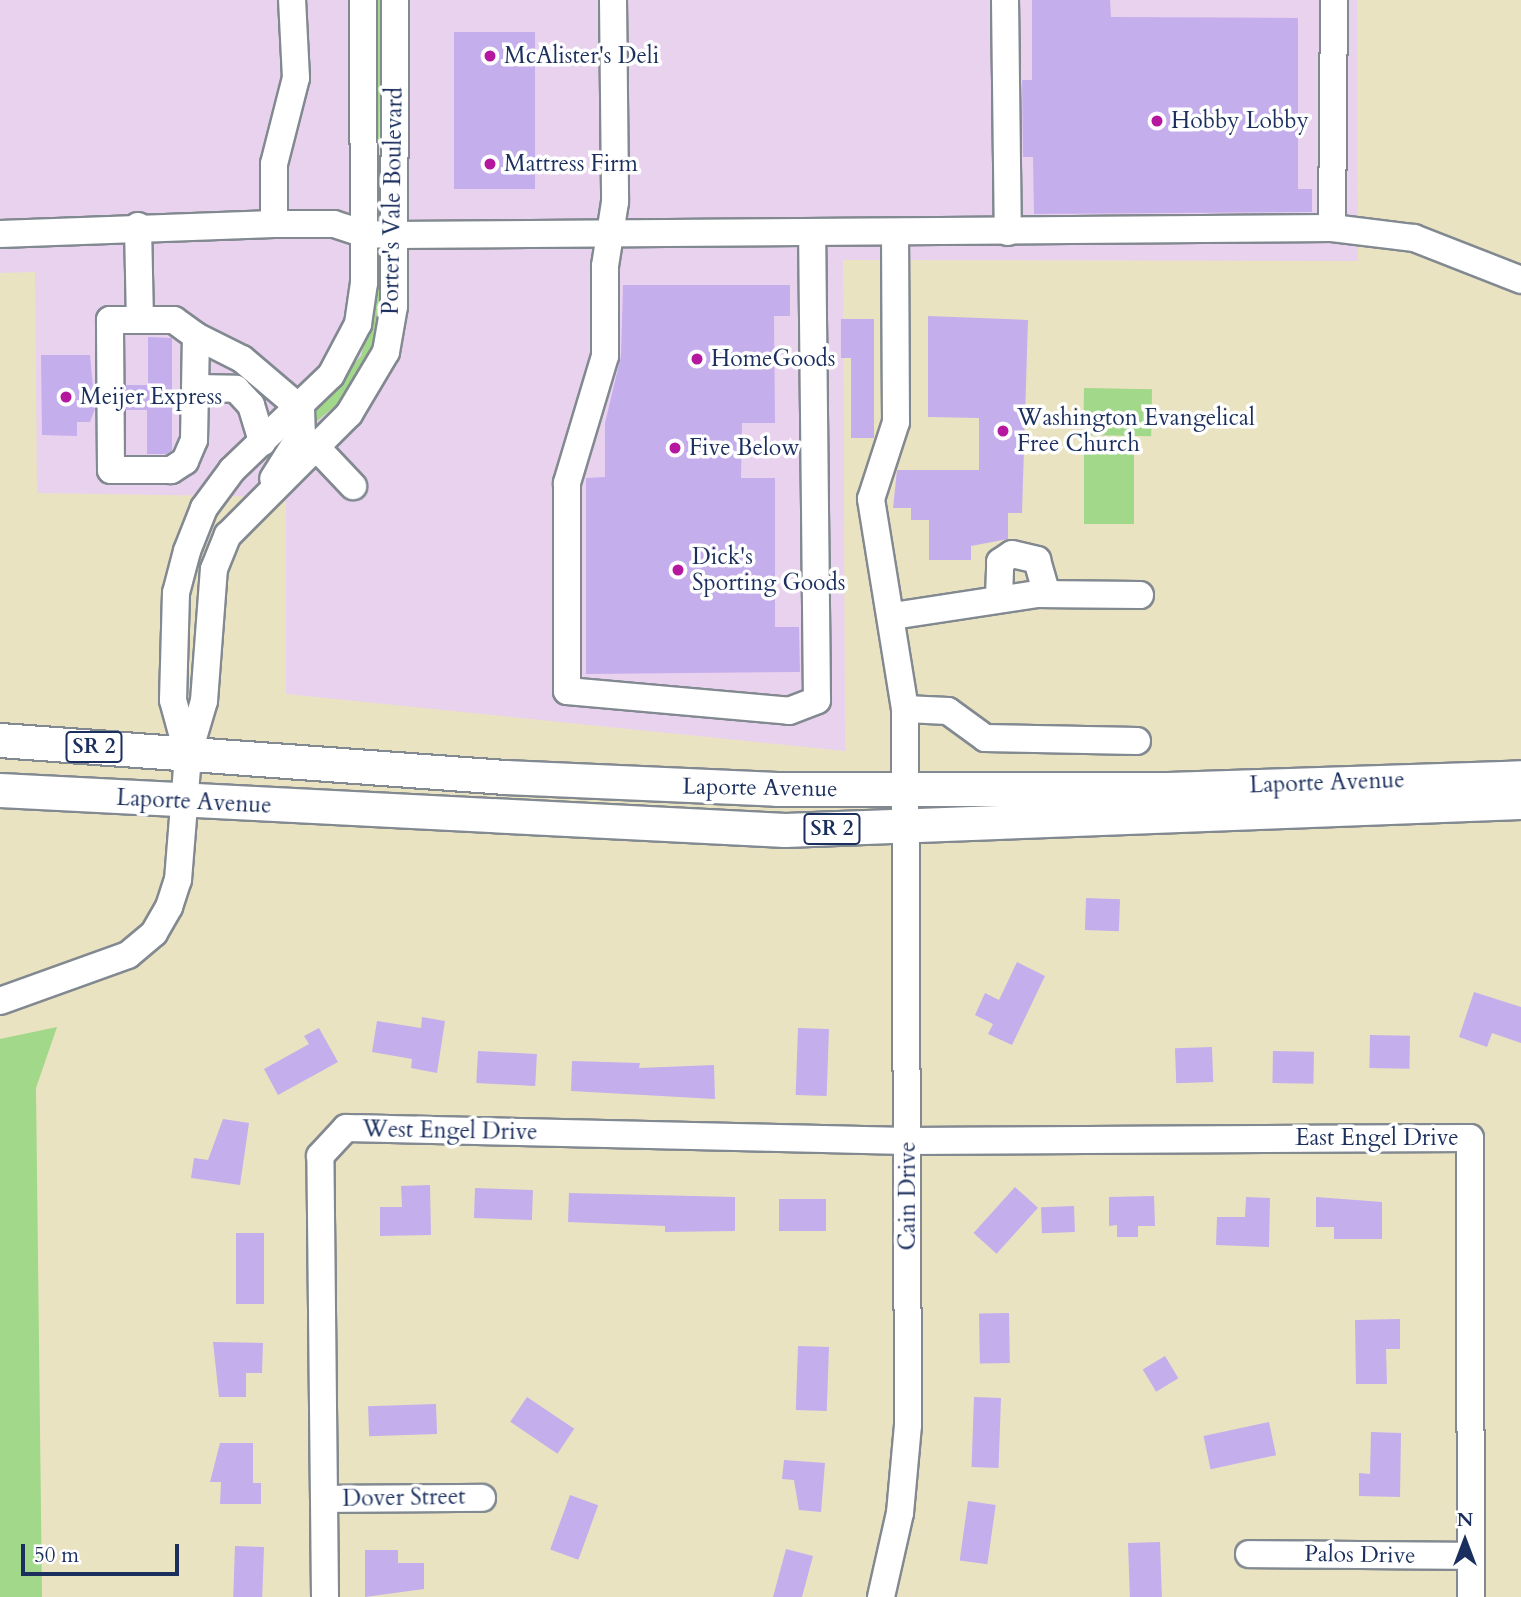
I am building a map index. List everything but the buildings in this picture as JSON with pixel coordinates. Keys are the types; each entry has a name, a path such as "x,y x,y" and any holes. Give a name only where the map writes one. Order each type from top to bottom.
{"main road":[{"name":"Laporte Avenue","path":"0,740 667,786 906,792 1521,777"},
{"name":"Laporte Avenue","path":"0,790 669,828 908,827 1521,802"}],"street":[{"path":"274,223 274,164 296,78 292,0"},
{"name":"Porter's Vale Boulevard","path":"188,755 173,700 176,593 204,508 262,442 301,409 348,351 358,324 364,234 363,0"},
{"name":"Porter's Vale Boulevard","path":"0,1001 102,967 154,933 178,880 188,755 204,701 214,569 228,535 349,414 386,352 395,235 395,0"},
{"path":"613,0 610,234 604,370 567,484 567,691 789,711 817,699 822,682 812,233"},
{"path":"1005,0 1008,232"},
{"path":"1332,228 1334,0"},
{"path":"0,234 138,226 274,223 334,223 364,234 395,235 1332,228 1414,238 1521,280"},
{"path":"138,226 140,319"},
{"name":"Cain Drive","path":"881,1597 900,1513 908,1424 908,827 905,709 893,615 871,499 895,422 895,232"},
{"path":"196,336 194,440 185,461 171,470 111,470 110,320 174,320 196,336 242,359 301,409 302,433 265,497"},
{"path":"197,388 236,389 251,405 262,442"},
{"path":"316,447 353,486"},
{"path":"999,598 1000,562 1012,554 1037,560 1047,594"},
{"path":"893,615 999,598 1047,594 1140,595"},
{"path":"905,709 948,711 985,738 1136,741"},
{"name":"West Engel Drive","path":"325,1597 326,1499 320,1156 346,1128 907,1141"},
{"name":"East Engel Drive","path":"907,1141 1471,1138 1471,1597"},
{"name":"Dover Street","path":"326,1499 482,1498"},
{"name":"Palos Drive","path":"1249,1554 1471,1556"}],"shaded area":[{"path":"0,0 1357,0 1358,261 843,260 845,751 286,694 286,497 37,493 35,272 0,273"}],"green space":[{"path":"374,0 382,0 378,181 376,181"},
{"path":"380,282 379,322 368,358 342,400 316,422 316,405 361,356"},
{"path":"1084,388 1152,389 1151,436 1083,435"},
{"path":"1084,447 1134,447 1134,524 1084,524"},
{"path":"57,1027 36,1088 42,1597 0,1597 0,1039"}],"place":[{"name":"McAlister's Deli","path":"490,56"},
{"name":"Hobby Lobby","path":"1157,121"},
{"name":"Mattress Firm","path":"490,164"},
{"name":"HomeGoods","path":"697,359"},
{"name":"Meijer Express","path":"66,397"},
{"name":"Washington Evangelical Free Church","path":"1003,431"},
{"name":"Five Below","path":"675,448"},
{"name":"Dick's Sporting Goods","path":"678,570"}]}
